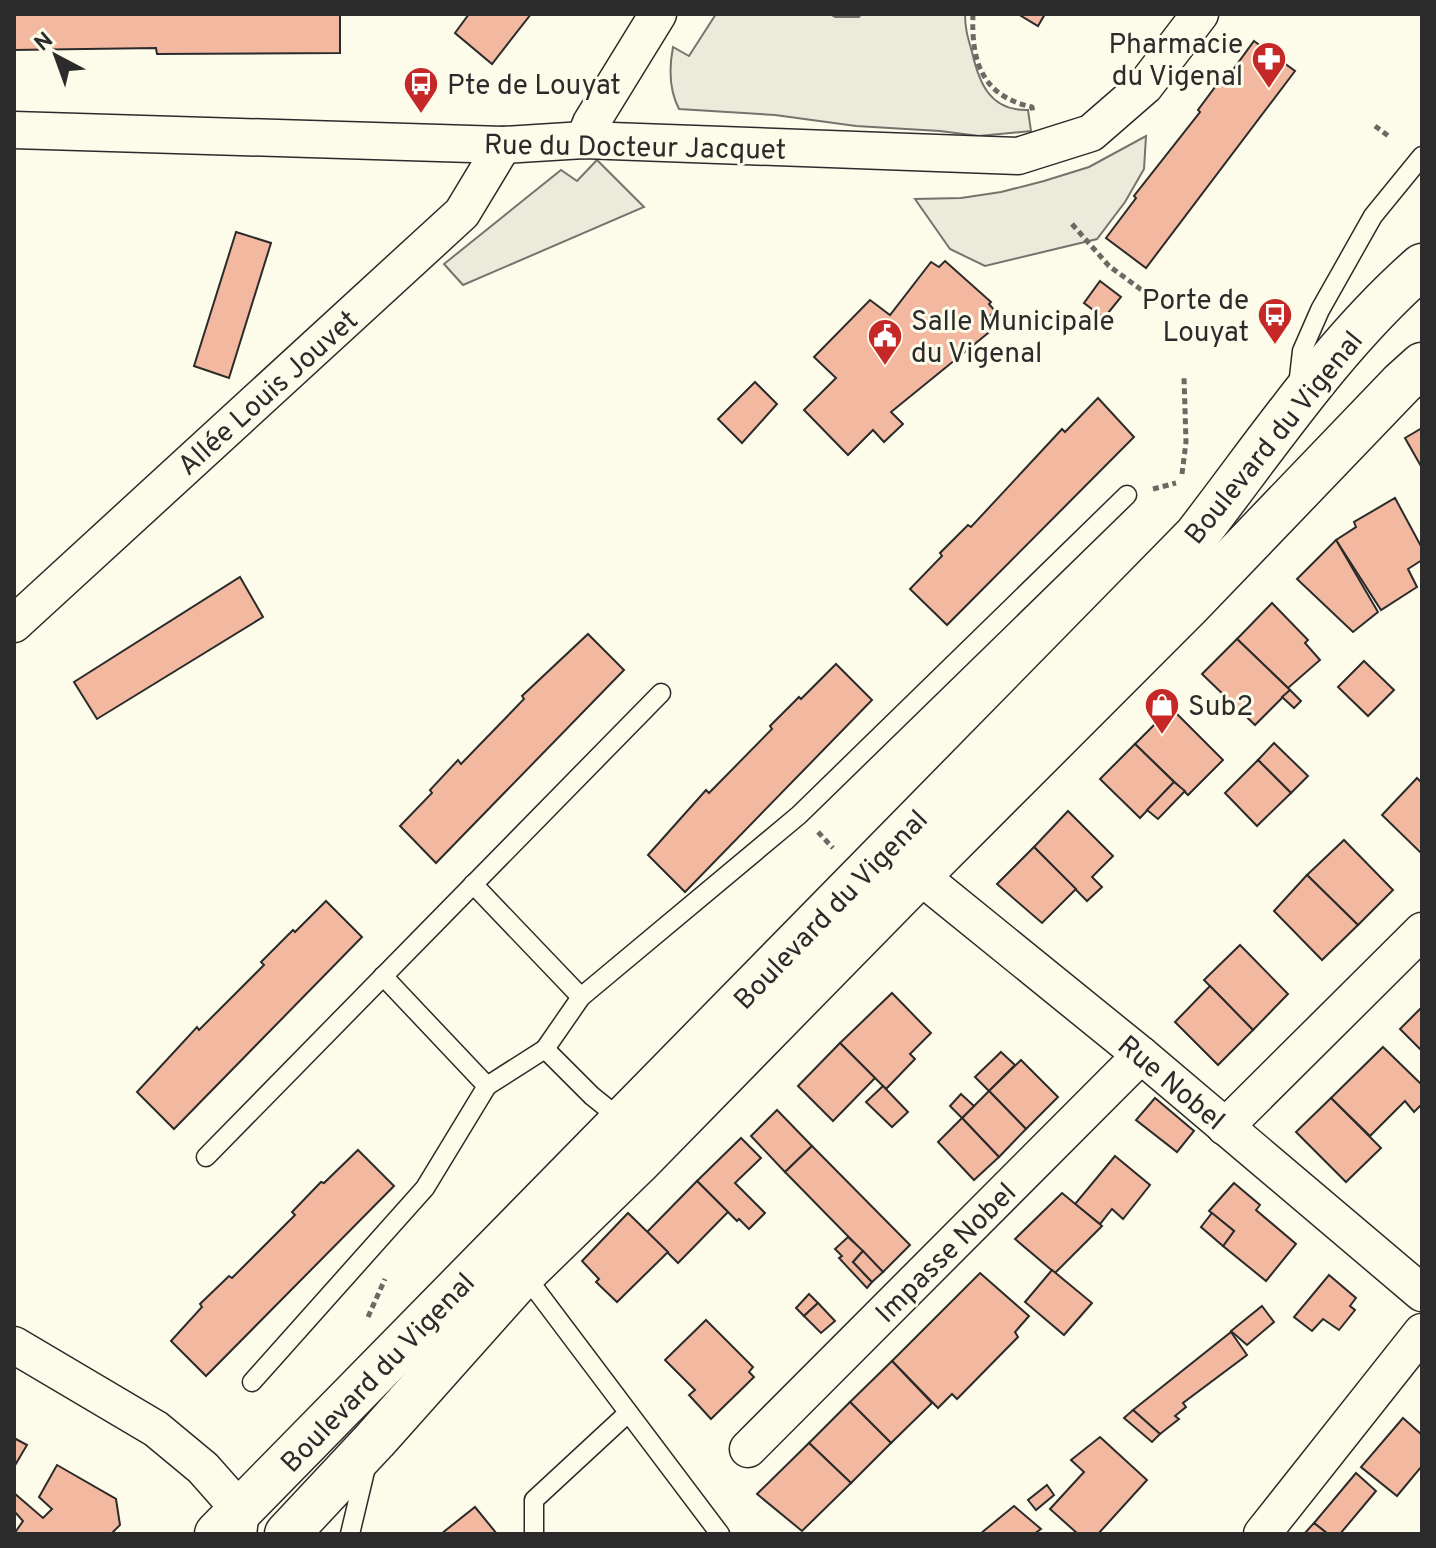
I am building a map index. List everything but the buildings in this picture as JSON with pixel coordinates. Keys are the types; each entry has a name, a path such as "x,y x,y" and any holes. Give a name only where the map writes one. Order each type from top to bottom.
{"main road":[{"name":"Boulevard du Vigenal","path":"232,1526 623,1121 1196,536 1350,340 1397,288 1422,266"},
{"name":"Boulevard du Vigenal","path":"302,1525 524,1273 637,1163 1189,605 1422,365"}],"street":[{"path":"584,140 591,123 658,14"},
{"name":"Rue du Docteur Jacquet","path":"14,130 503,145 584,140 1018,156 1091,133 1145,86 1200,14"},
{"name":"Allée Louis Jouvet","path":"14,624 462,213 503,145"},
{"name":"Rue Nobel","path":"919,875 1141,1055 1422,1293"},
{"path":"1225,1127 1422,931"},
{"name":"Impasse Nobel","path":"748,1449 1141,1055"},
{"path":"1262,1534 1422,1332"},
{"path":"14,1345 156,1429 203,1468 232,1526"}],"lane":[{"path":"1295,408 1302,351 1320,310 1373,216 1422,156"},
{"path":"252,1382 425,1188 487,1086 545,1049 581,997 799,815 1127,495"},
{"path":"206,1157 661,693"},
{"path":"473,884 581,997"},
{"path":"383,976 487,1086"},
{"path":"545,1049 592,1096 623,1121"},
{"path":"524,1273 720,1534"},
{"path":"534,1534 534,1500 628,1413"},
{"path":"350,1534 361,1480 375,1440"}],"path":[{"path":"973,14 980,71 988,85 999,93 1014,103 1032,107 1039,149"},
{"path":"1375,126 1391,138"},
{"path":"1072,224 1109,266 1169,310"},
{"path":"1182,474 1186,442 1184,377"}],"shaded area":[{"path":"716,14 859,17 861,14 965,14 975,63 988,93 1004,106 1028,110 1031,131 979,136 856,126 775,115 679,109 671,79 673,47 689,56"},
{"path":"1146,136 1144,169 1125,202 1097,239 985,266 950,249 915,199 961,198 1044,181 1089,167"},
{"path":"597,160 644,207 463,285 444,264 561,170 577,181"}],"place":[{"name":"Pharmacie du Vigenal","path":"1269,90"},
{"name":"Pte de Louyat","path":"421,115"},
{"name":"Porte de Louyat","path":"1275,346"},
{"name":"Salle Municipale du Vigenal","path":"885,367"},
{"name":"Sub2","path":"1162,736"}]}
